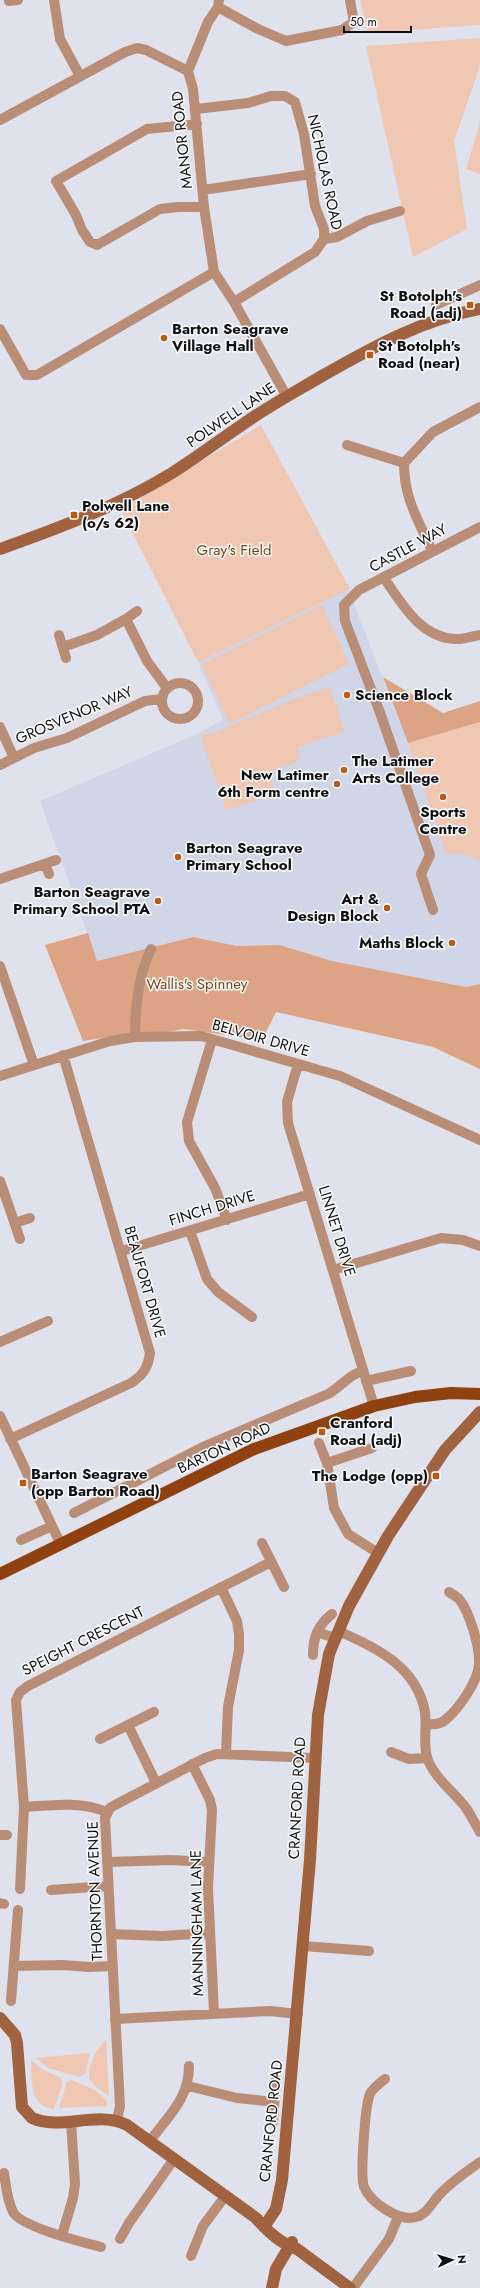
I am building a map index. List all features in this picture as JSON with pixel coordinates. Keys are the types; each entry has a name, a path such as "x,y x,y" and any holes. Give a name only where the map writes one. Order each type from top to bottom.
{"main road":[{"name":"BARTON ROAD","path":"451,1393 459,1389 480,1386"},
{"name":"BARTON ROAD","path":"0,1574 254,1449 374,1406 415,1397 451,1393 480,1394"}],"street":[{"path":"54,0 60,39 80,76"},
{"path":"188,71 208,22 218,4 258,29 286,41 342,30 354,22 350,0"},
{"name":"MANOR ROAD","path":"0,120 80,76 137,48 146,50 188,71 196,109 204,207 214,272 234,302 286,397"},
{"name":"NICHOLAS ROAD","path":"196,109 248,103 271,96 285,96 295,102 304,134 315,206 324,229 324,239 315,252 234,302"},
{"path":"197,124 147,129 56,181 76,215 82,230 90,242 97,245 160,209 178,206 204,207"},
{"path":"203,190 311,174"},
{"path":"324,239 337,237 367,221 400,211"},
{"path":"0,329 26,374 37,376 214,272"},
{"path":"436,305 480,285"},
{"name":"POLWELL LANE","path":"0,549 93,514 137,493 205,452 241,425 286,397 377,345 415,327 444,317 480,309"},
{"path":"432,551 409,504 404,480 404,463 433,432 480,407"},
{"path":"347,445 404,463"},
{"name":"CASTLE WAY","path":"433,910 421,874 430,855 379,710 345,621 344,605 352,596 432,551 480,527"},
{"path":"384,578 404,607 421,626 438,635 456,640 480,635"},
{"path":"62,646 97,635 126,619 137,611"},
{"path":"126,619 147,661 167,688"},
{"path":"59,635 66,658"},
{"path":"177,683 183,683 192,688 197,696 195,710 187,717 175,718 165,711 161,699 167,688 177,683"},
{"name":"GROSVENOR WAY","path":"0,765 34,748 67,738 145,701 161,699"},
{"path":"0,727 14,758"},
{"path":"0,879 47,869 56,860"},
{"path":"135,1037 135,1012 143,966 151,949"},
{"path":"0,966 34,1065"},
{"name":"BELVOIR DRIVE","path":"0,1076 110,1041 135,1037 201,1036 340,1076 480,1140"},
{"path":"212,1040 187,1122 189,1141 216,1188 227,1220"},
{"name":"BEAUFORT DRIVE","path":"10,1438 130,1384 141,1376 148,1367 150,1353 122,1251 63,1055"},
{"name":"LINNET DRIVE","path":"298,1064 289,1090 286,1113 374,1406"},
{"path":"0,1180 20,1239"},
{"name":"FINCH DRIVE","path":"122,1251 310,1194"},
{"path":"15,1223 30,1218"},
{"path":"190,1231 206,1279 218,1292 252,1317"},
{"path":"333,1270 441,1238 452,1238 480,1246"},
{"path":"0,1342 48,1321"},
{"name":"BARTON ROAD","path":"74,1513 205,1446 328,1394 336,1390 352,1374 363,1371"},
{"path":"366,1381 411,1371"},
{"name":"CRANFORD ROAD","path":"262,2222 280,2197 298,2014 310,1860 315,1758 320,1702 325,1672 336,1634 378,1554 445,1450 480,1412"},
{"path":"0,1416 61,1545"},
{"path":"319,1443 326,1464 334,1508 348,1534 378,1554"},
{"path":"326,1464 372,1448"},
{"path":"22,1540 52,1526"},
{"path":"262,1543 284,1587"},
{"name":"SPEIGHT CRESCENT","path":"20,1889 24,1807 16,1700 20,1692 28,1686 272,1562"},
{"path":"221,1587 237,1621 239,1634 239,1650 228,1707 226,1754"},
{"path":"426,1725 443,1721 466,1696 479,1666 478,1649 467,1614 459,1599 449,1592"},
{"path":"313,1655 313,1642 320,1624 332,1614"},
{"path":"317,1632 336,1634 379,1650 398,1664 408,1674 418,1691 424,1710 427,1758 432,1768 466,1808 480,1832"},
{"path":"100,1739 154,1712"},
{"path":"128,1725 156,1783"},
{"path":"391,1752 409,1759 427,1758"},
{"name":"THORNTON AVENUE","path":"118,2120 120,2106 108,1886 105,1818 107,1812 115,1805 205,1758 226,1754 315,1758"},
{"name":"MANNINGHAM LANE","path":"192,1764 210,1800 212,1810 208,1862 214,2013"},
{"path":"24,1807 79,1805 107,1812"},
{"path":"107,1862 171,1860 208,1862"},
{"path":"51,1890 108,1886"},
{"path":"11,2001 18,1910"},
{"path":"111,1934 162,1936 210,1933"},
{"path":"303,1946 369,1951"},
{"path":"14,1966 62,1964 88,1967 113,1966"},
{"path":"115,2019 270,2011 298,2014"},
{"path":"0,2018 15,2035 17,2043 22,2107 32,2118 41,2121 118,2120 150,2140 351,2288 389,2239 398,2217"},
{"path":"150,2140 180,2101 188,2086 188,2066"},
{"path":"273,2122 276,2080"},
{"path":"385,2080 374,2088 368,2102 362,2181 368,2194 398,2217 408,2218 424,2214 441,2193 480,2162"},
{"path":"188,2086 236,2098 274,2102"},
{"path":"62,2235 73,2198 75,2184 71,2121"},
{"path":"120,2239 129,2223 174,2158"},
{"path":"4,2173 7,2194 14,2213 30,2225 100,2247"},
{"path":"191,2256 203,2226 226,2195"},
{"path":"272,2288 276,2269 293,2246"}],"shaded area":[{"name":"The Latimer Arts College","path":"350,589 357,612 408,743 480,722 480,984 466,987 332,961 280,945 237,946 193,937 97,961 40,801 197,734 223,720 198,662"}],"green space":[{"path":"360,0 480,0 480,25 368,33"},
{"path":"480,38 480,66 454,141 467,229 413,257 366,46"},
{"path":"480,122 480,174 466,169"},
{"name":"Gray's Field","path":"261,425 350,589 198,662 121,510"},
{"path":"322,605 349,664 229,724 202,664"},
{"path":"383,677 443,713 480,701 480,722 408,743"},
{"path":"330,687 345,731 298,747 300,758 295,763 269,772 276,794 226,810 200,734 211,734 292,700"},
{"path":"480,722 480,861 468,855 446,853 408,743"},
{"name":"Wallis's Spinney","path":"88,933 97,961 193,937 237,946 280,945 332,961 466,987 480,984 480,1069 433,1047 276,1012 262,1040 184,1029 135,1037 128,1034 83,1041 45,945"},
{"path":"106,2040 109,2096 95,2086 89,2078 93,2057"},
{"path":"90,2053 85,2074 80,2077 48,2068 36,2058"},
{"path":"31,2060 43,2070 61,2078 62,2086 54,2109 46,2107 36,2098 32,2083"},
{"path":"71,2080 95,2090 107,2101 107,2106 59,2108 67,2082"}],"place":[{"name":"St Botolph's Road (adj)","path":"470,305"},
{"name":"Barton Seagrave Village Hall","path":"164,338"},
{"name":"St Botolph's Road (near)","path":"370,355"},
{"name":"Polwell Lane (o/s 62)","path":"74,515"},
{"name":"Science Block","path":"347,695"},
{"name":"The Latimer Arts College","path":"344,770"},
{"name":"New Latimer 6th Form centre","path":"337,784"},
{"name":"Sports Centre","path":"443,797"},
{"name":"Barton Seagrave Primary School","path":"178,857"},
{"name":"Barton Seagrave Primary School PTA","path":"158,901"},
{"name":"Art & Design Block","path":"387,908"},
{"name":"Maths Block","path":"452,943"},
{"name":"Cranford Road (adj)","path":"322,1432"},
{"name":"The Lodge (opp)","path":"436,1476"},
{"name":"Barton Seagrave (opp Barton Road)","path":"23,1483"}]}
